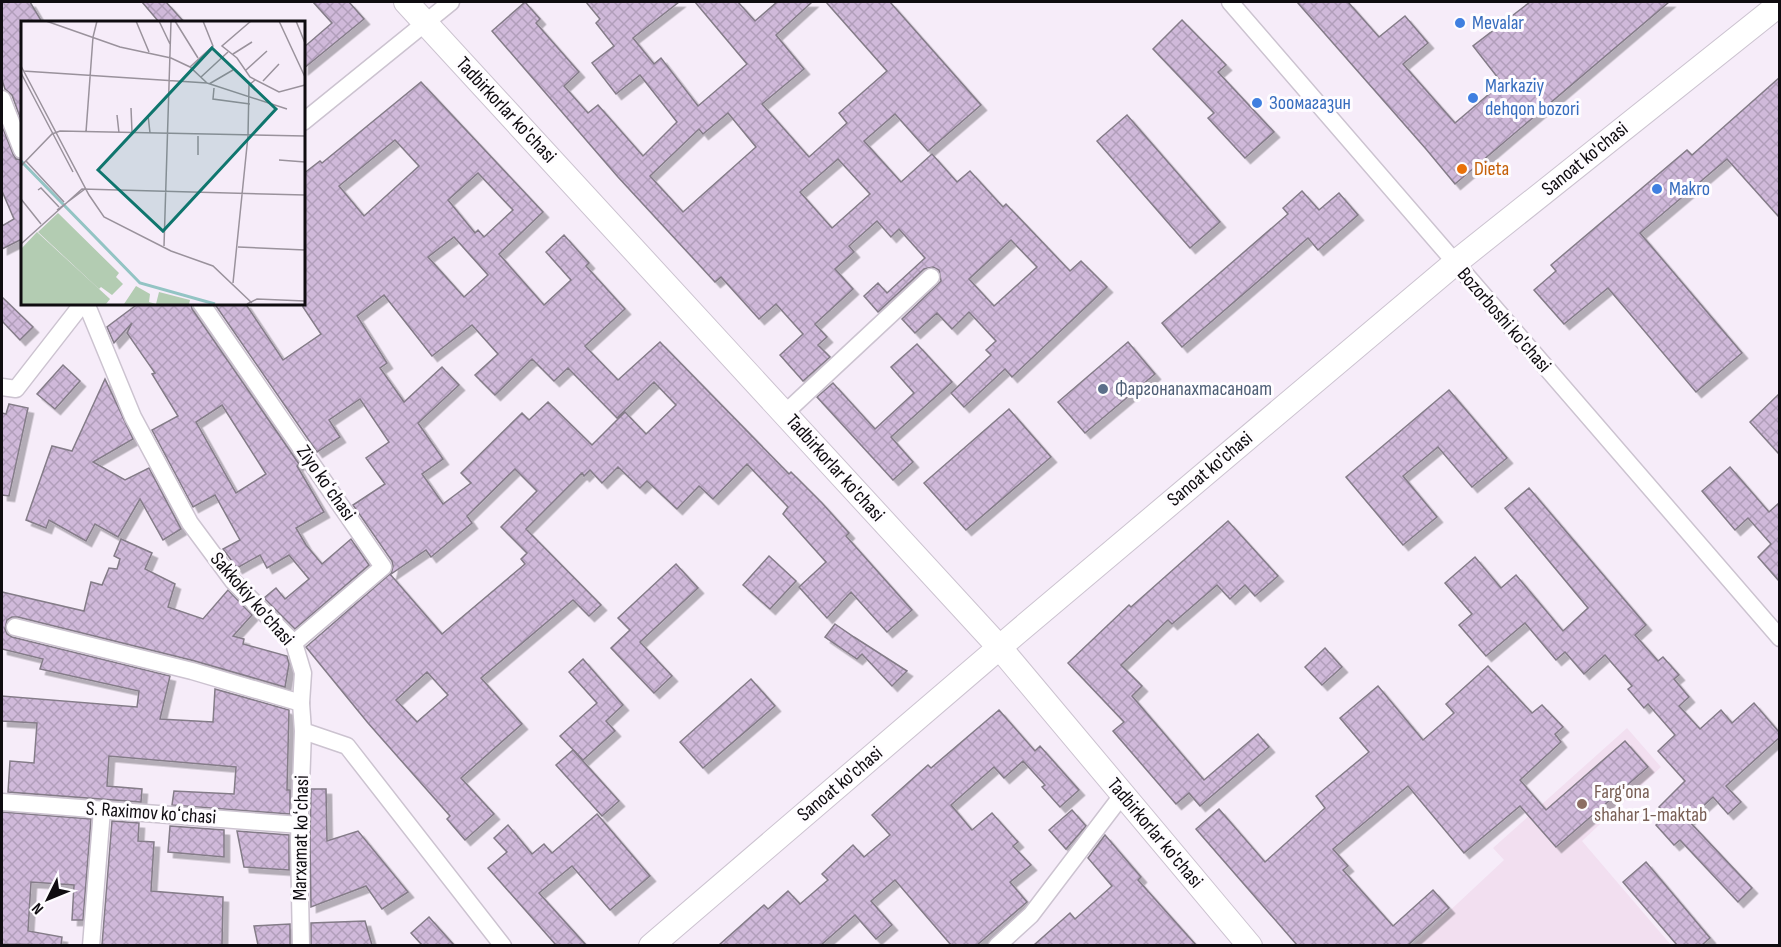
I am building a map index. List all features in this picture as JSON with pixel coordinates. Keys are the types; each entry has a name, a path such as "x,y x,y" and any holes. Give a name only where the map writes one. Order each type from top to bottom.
{"main road":[{"name":"Tadbirkorlar ko'chasi","path":"406,2 1000,648 1248,944"},
{"name":"Sanoat ko'chasi","path":"651,945 1455,263 1779,4"}],"street":[{"path":"304,121 451,2"},
{"name":"Bozorboshi ko'chasi","path":"1230,2 1779,638"},
{"path":"2,99 21,147"},
{"path":"785,413 932,277"},
{"path":"2,387 16,389 83,304"},
{"name":"Sakkokiy ko'chasi","path":"84,304 133,417 190,523 233,581 294,643 303,673 301,703 303,731"},
{"name":"Ziyo koʻchasi","path":"202,304 383,567 294,643"},
{"path":"15,627 192,671 301,703"},
{"path":"303,731 347,746 503,945"},
{"name":"Marxamat koʻchasi","path":"301,945 300,825 303,731"},
{"path":"997,945 1031,915 1122,794"},
{"name":"S. Raximov koʻchasi","path":"2,802 300,825"},
{"path":"91,945 102,810"}],"shaded area":[{"name":"Farg'ona shahar 1-maktab","path":"1627,728 1661,767 1582,841 1671,945 1412,946 1504,860 1493,848"}],"building":[{"path":"2,2 30,2 41,21 21,21 21,120 12,95 5,89 2,80"},
{"path":"142,2 166,2 183,21 158,21"},
{"path":"313,2 349,2 364,19 304,68 304,47 332,23"},
{"path":"525,2 540,19 536,23 579,72 564,86 588,113 598,105 643,156 677,122 640,75 616,94 592,63 614,46 596,23 600,19 586,2 679,2 633,38 654,64 661,58 698,106 747,64 695,2 738,2 755,21 777,2 812,2 776,35 804,69 762,104 809,157 847,123 839,113 887,71 826,2 890,2 981,105 928,151 895,114 864,141 901,182 932,154 957,182 970,171 1003,207 1006,204 1070,271 1081,261 1107,287 1012,377 1005,369 964,407 951,393 991,355 986,350 996,341 969,312 952,329 937,313 915,333 902,319 941,281 939,270 933,267 924,269 878,312 864,296 878,283 887,293 925,258 899,229 891,237 877,221 849,246 854,252 835,269 853,289 815,324 827,337 818,345 830,357 803,381 780,355 803,334 776,304 759,319 721,277 715,282 618,177 492,31","holes":["728,113 756,147 683,212 650,176 699,129 703,134","838,159 870,194 832,228 800,192","1011,240 1037,267 994,306 969,279"]},
{"name":"Markaziy dehqon bozori","path":"1297,2 1348,2 1379,37 1405,16 1428,43 1403,64 1455,123 1502,83 1473,46 1530,2 1669,2 1455,184"},
{"path":"1182,20 1226,65 1218,72 1274,132 1245,158 1208,118 1214,113 1153,49"},
{"path":"1779,78 1779,217 1727,159 1640,233 1742,353 1696,392 1608,288 1564,324 1534,290 1556,271 1551,265 1687,150 1692,155"},
{"path":"421,82 543,212 499,254 544,305 571,280 546,252 564,235 589,263 586,266 625,309 585,346 618,380 660,342 789,474 791,472 822,503 849,533 846,536 912,610 887,632 851,592 827,618 799,587 826,562 783,514 788,507 747,464 713,499 699,486 677,509 647,481 640,488 618,467 602,483 590,470 584,476 582,473 526,529 601,605 589,616 573,600 481,678 522,724 461,778 494,814 465,840 447,819 450,816 368,723 306,647 390,574 442,634 525,564 521,559 527,553 501,527 537,491 515,469 467,516 472,523 431,557 426,550 391,574 392,561 353,505 385,484 366,458 389,442 360,399 329,420 340,437 317,452 215,304 246,304 283,360 321,334 303,307 304,173 320,161 322,163","holes":["395,140 419,166 364,216 339,186","478,173 513,210 484,237 478,230 475,233 448,200","454,237 488,275 464,297 428,257","384,295 432,356 472,325 498,354 475,375 495,395 532,359 554,381 568,368 617,418 654,382 676,405 646,434 625,412 592,445 548,402 529,420 522,413 461,473 471,483 443,504 422,474 443,459 418,423 459,385 442,367 404,402 380,368 387,363 357,316","427,672 448,695 417,722 396,700"]},
{"path":"1127,115 1220,222 1190,248 1097,141"},
{"path":"2,126 13,154 16,159 21,160 21,240 2,249 2,226 14,219 2,191"},
{"path":"1302,191 1319,210 1339,193 1358,215 1318,250 1308,238 1182,347 1162,323 1288,214 1283,208"},
{"path":"2,297 33,327 20,340 2,321"},
{"path":"138,304 191,304 192,309 299,464 297,466 324,512 296,528 306,545 322,564 351,539 369,565 295,629 264,598 276,588 285,599 309,579 289,555 267,568 260,555 237,568 223,549 240,540 215,495 193,507 152,430 178,416 152,374 155,373 127,333 132,323 114,343 107,327","holes":["222,405 266,474 236,493 196,422"]},
{"path":"1128,342 1155,374 1085,433 1058,402"},
{"path":"917,344 952,382 891,437 913,462 893,480 817,397 833,383 875,429 914,393 891,367"},
{"path":"63,365 80,381 55,409 37,394"},
{"path":"105,379 133,439 93,462 125,480 149,468 181,529 163,540 140,499 118,537 95,524 86,541 49,520 46,528 26,520 52,446 72,451"},
{"path":"1449,390 1507,458 1472,487 1438,447 1403,476 1437,517 1403,545 1346,477"},
{"path":"1779,394 1779,454 1750,422"},
{"path":"9,404 28,408 9,496 2,495 2,413 6,414"},
{"path":"1009,409 1051,457 966,530 924,483"},
{"path":"1730,467 1769,512 1779,503 1779,581 1758,557 1771,544 1748,518 1735,530 1702,491"},
{"path":"1529,488 1646,625 1635,635 1658,661 1663,657 1679,675 1674,679 1689,697 1679,706 1700,729 1721,710 1732,723 1754,703 1779,732 1779,738 1726,786 1741,802 1728,814 1713,797 1688,820 1752,888 1738,902 1680,840 1674,845 1656,825 1667,815 1659,807 1685,781 1658,751 1675,735 1648,704 1644,708 1628,689 1632,686 1605,655 1584,674 1565,652 1556,660 1525,623 1486,656 1459,625 1472,614 1445,583 1475,557 1501,588 1516,575 1563,631 1588,608 1505,508"},
{"path":"1228,521 1278,576 1255,596 1245,585 1230,599 1217,585 1172,624 1168,620 1121,665 1142,686 1132,696 1204,780 1258,734 1269,747 1200,806 1189,793 1176,804 1113,731 1124,722 1068,663 1129,605 1131,607"},
{"path":"121,539 152,553 145,569 175,584 168,607 203,619 228,590 252,615 233,636 244,639 243,644 287,656 289,664 285,687 195,661 18,617 7,620 5,629 7,634 170,676 160,719 213,722 215,689 289,710 287,790 290,790 290,814 172,805 174,791 234,794 236,767 109,756 107,786 142,789 141,802 8,792 10,761 34,763 37,723 2,721 2,696 137,707 139,691 40,669 43,659 2,649 2,592 84,611 91,582 102,585 109,568 117,569 120,559 114,556"},
{"path":"769,556 796,581 770,609 743,585"},
{"path":"676,564 698,588 640,642 672,676 654,693 611,648 630,630 618,618"},
{"path":"835,624 907,671 892,686 862,654 857,659 825,637"},
{"path":"1325,648 1342,667 1322,685 1305,667"},
{"path":"583,659 623,705 606,721 615,731 583,760 560,736 597,703 569,672"},
{"path":"1488,666 1532,713 1542,705 1563,727 1555,734 1561,742 1520,780 1546,810 1625,741 1648,767 1556,847 1520,806 1464,853 1408,786 1333,849 1348,866 1343,870 1393,926 1433,890 1449,908 1408,945 1297,945 1196,829 1219,809 1265,862 1325,808 1316,796 1369,752 1340,718 1378,686 1423,740 1454,713 1446,704"},
{"path":"751,679 775,706 703,768 680,742"},
{"path":"999,710 1035,751 1040,746 1079,790 1060,807 1042,787 1045,785 1023,761 1004,778 994,767 951,805 972,830 992,813 1018,842 1013,846 1031,865 1010,882 1027,902 977,945 951,945 895,880 871,901 892,925 876,939 855,915 821,945 719,945 764,905 768,909 788,891 800,904 828,880 822,874 853,845 864,857 890,835 872,815 928,765 931,768"},
{"path":"573,750 619,801 602,816 556,765"},
{"path":"311,789 326,789 327,841 358,831 408,892 382,909 366,886 311,907"},
{"path":"1072,810 1086,826 1066,849 1049,830"},
{"path":"2,812 91,819 83,920 72,920 74,885 31,882 28,931 62,937 61,945 2,944"},
{"path":"597,814 650,876 610,910 572,866 539,893 586,945 556,945 488,868 507,852 494,838 508,825 532,854 544,844 552,853"},
{"path":"112,821 139,823 138,841 154,842 151,891 223,897 222,945 102,945"},
{"path":"170,826 224,830 224,857 168,852"},
{"path":"237,831 289,835 289,870 244,867"},
{"path":"1105,835 1141,877 1138,880 1196,945 1034,945 1070,913 1075,919 1112,886 1088,858"},
{"path":"1646,862 1710,938 1702,945 1677,945 1623,882"},
{"path":"429,917 454,945 422,945 411,933"},
{"path":"365,921 372,945 311,945 311,923"},
{"path":"290,924 290,945 258,945 254,926"}],"place":[{"name":"Mevalar","path":"1460,23"},
{"name":"Markaziy dehqon bozori","path":"1473,98"},
{"name":"Зоомагазин","path":"1257,103"},
{"name":"Dieta","path":"1462,169"},
{"name":"Makro","path":"1657,189"},
{"name":"Фаргонапахтасаноат","path":"1103,389"},
{"name":"Farg'ona shahar 1-maktab","path":"1582,804"}]}
